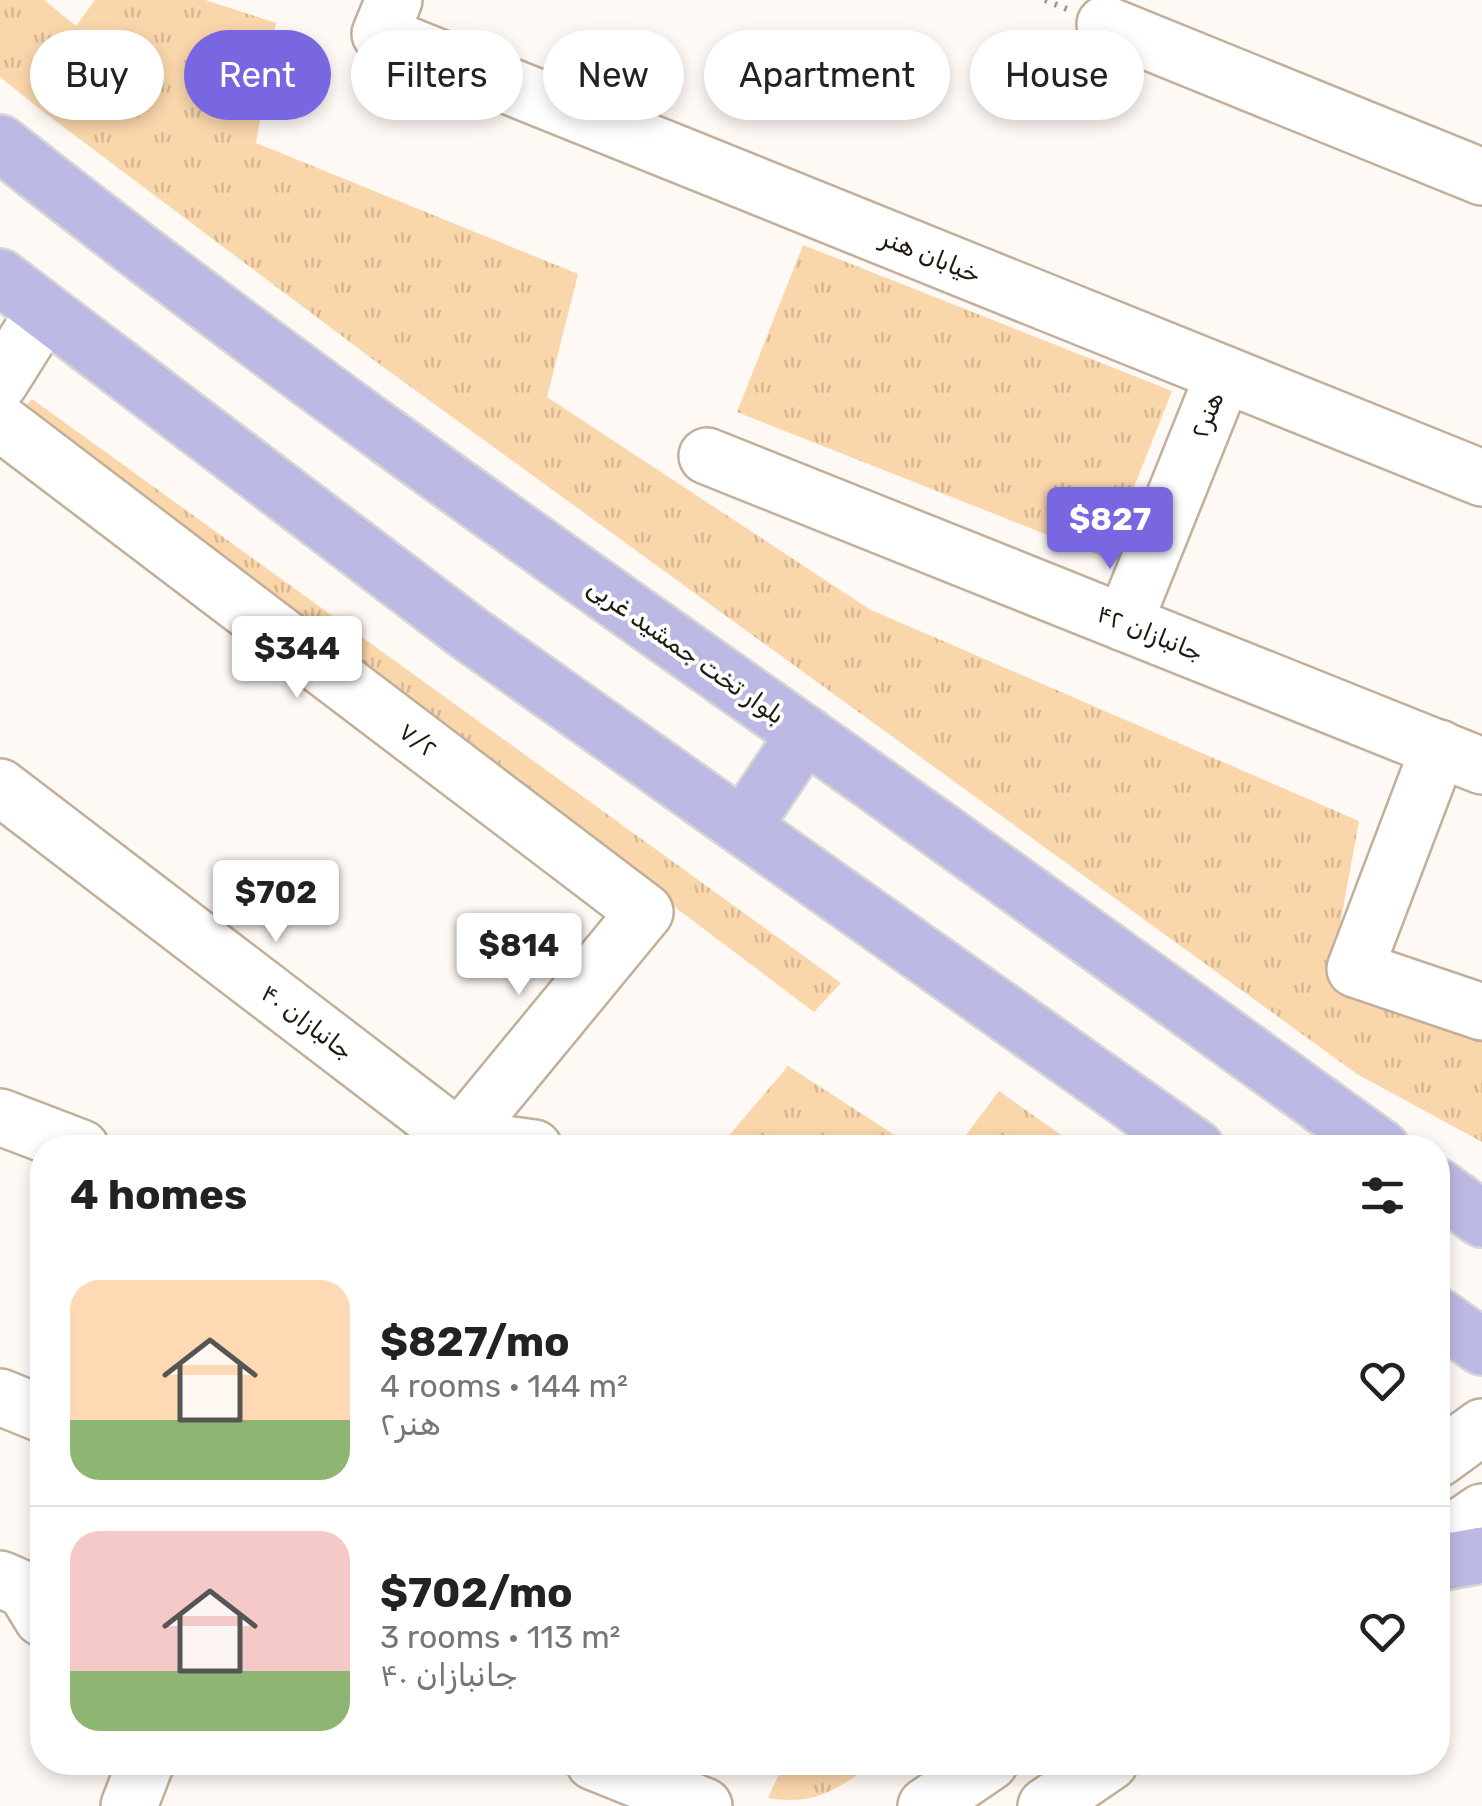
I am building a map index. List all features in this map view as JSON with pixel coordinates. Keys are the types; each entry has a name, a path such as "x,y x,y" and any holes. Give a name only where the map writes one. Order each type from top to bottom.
{"main road":[{"name":"بلوار تخت جمشید غربی","path":"0,143 535,545 806,734 1363,1135"},
{"path":"0,277 470,634 1178,1135"},
{"path":"743,827 806,734"},
{"path":"1450,1162 1482,1167"},
{"path":"1450,1196 1482,1219"},
{"path":"1450,1324 1482,1347"},
{"path":"1450,1561 1482,1555"}],"street":[{"name":"خیابان هنر","path":"387,17 1224,374 1479,468"},
{"path":"1104,24 1482,177"},
{"path":"0,382 44,312"},
{"name":"هنر۲","path":"1124,623 1224,374"},
{"name":"۷/۲","path":"0,422 645,912 461,1135"},
{"name":"۴۲ جانبازان","path":"707,456 1460,757"},
{"path":"1460,757 1355,969 1482,1012"},
{"name":"۴۰ جانبازان","path":"0,787 455,1135"},
{"path":"0,1117 46,1135"},
{"path":"0,1397 30,1409"},
{"path":"1450,1450 1482,1427"},
{"path":"1450,1534 1482,1512"},
{"path":"0,1578 26,1590 30,1597"},
{"path":"128,1806 141,1775"},
{"path":"626,1775 704,1806"},
{"path":"941,1802 974,1775"},
{"path":"1046,1806 1091,1775"}],"green space":[{"path":"0,0 44,0 76,26 95,0 205,0 276,23 275,30 184,30 184,120 260,120 256,143 578,274 547,397 869,609 1359,821 1329,985 1482,1022 1482,1142 1357,1074 371,358 54,120 164,120 164,30 30,30 30,101 0,77"},
{"path":"803,245 1172,391 1106,558 737,412"},
{"path":"32,399 841,983 814,1012 20,413"},
{"path":"788,1066 894,1135 730,1135"},
{"path":"999,1091 1061,1135 966,1135"},
{"path":"778,1775 857,1775 813,1797 768,1798"}]}
